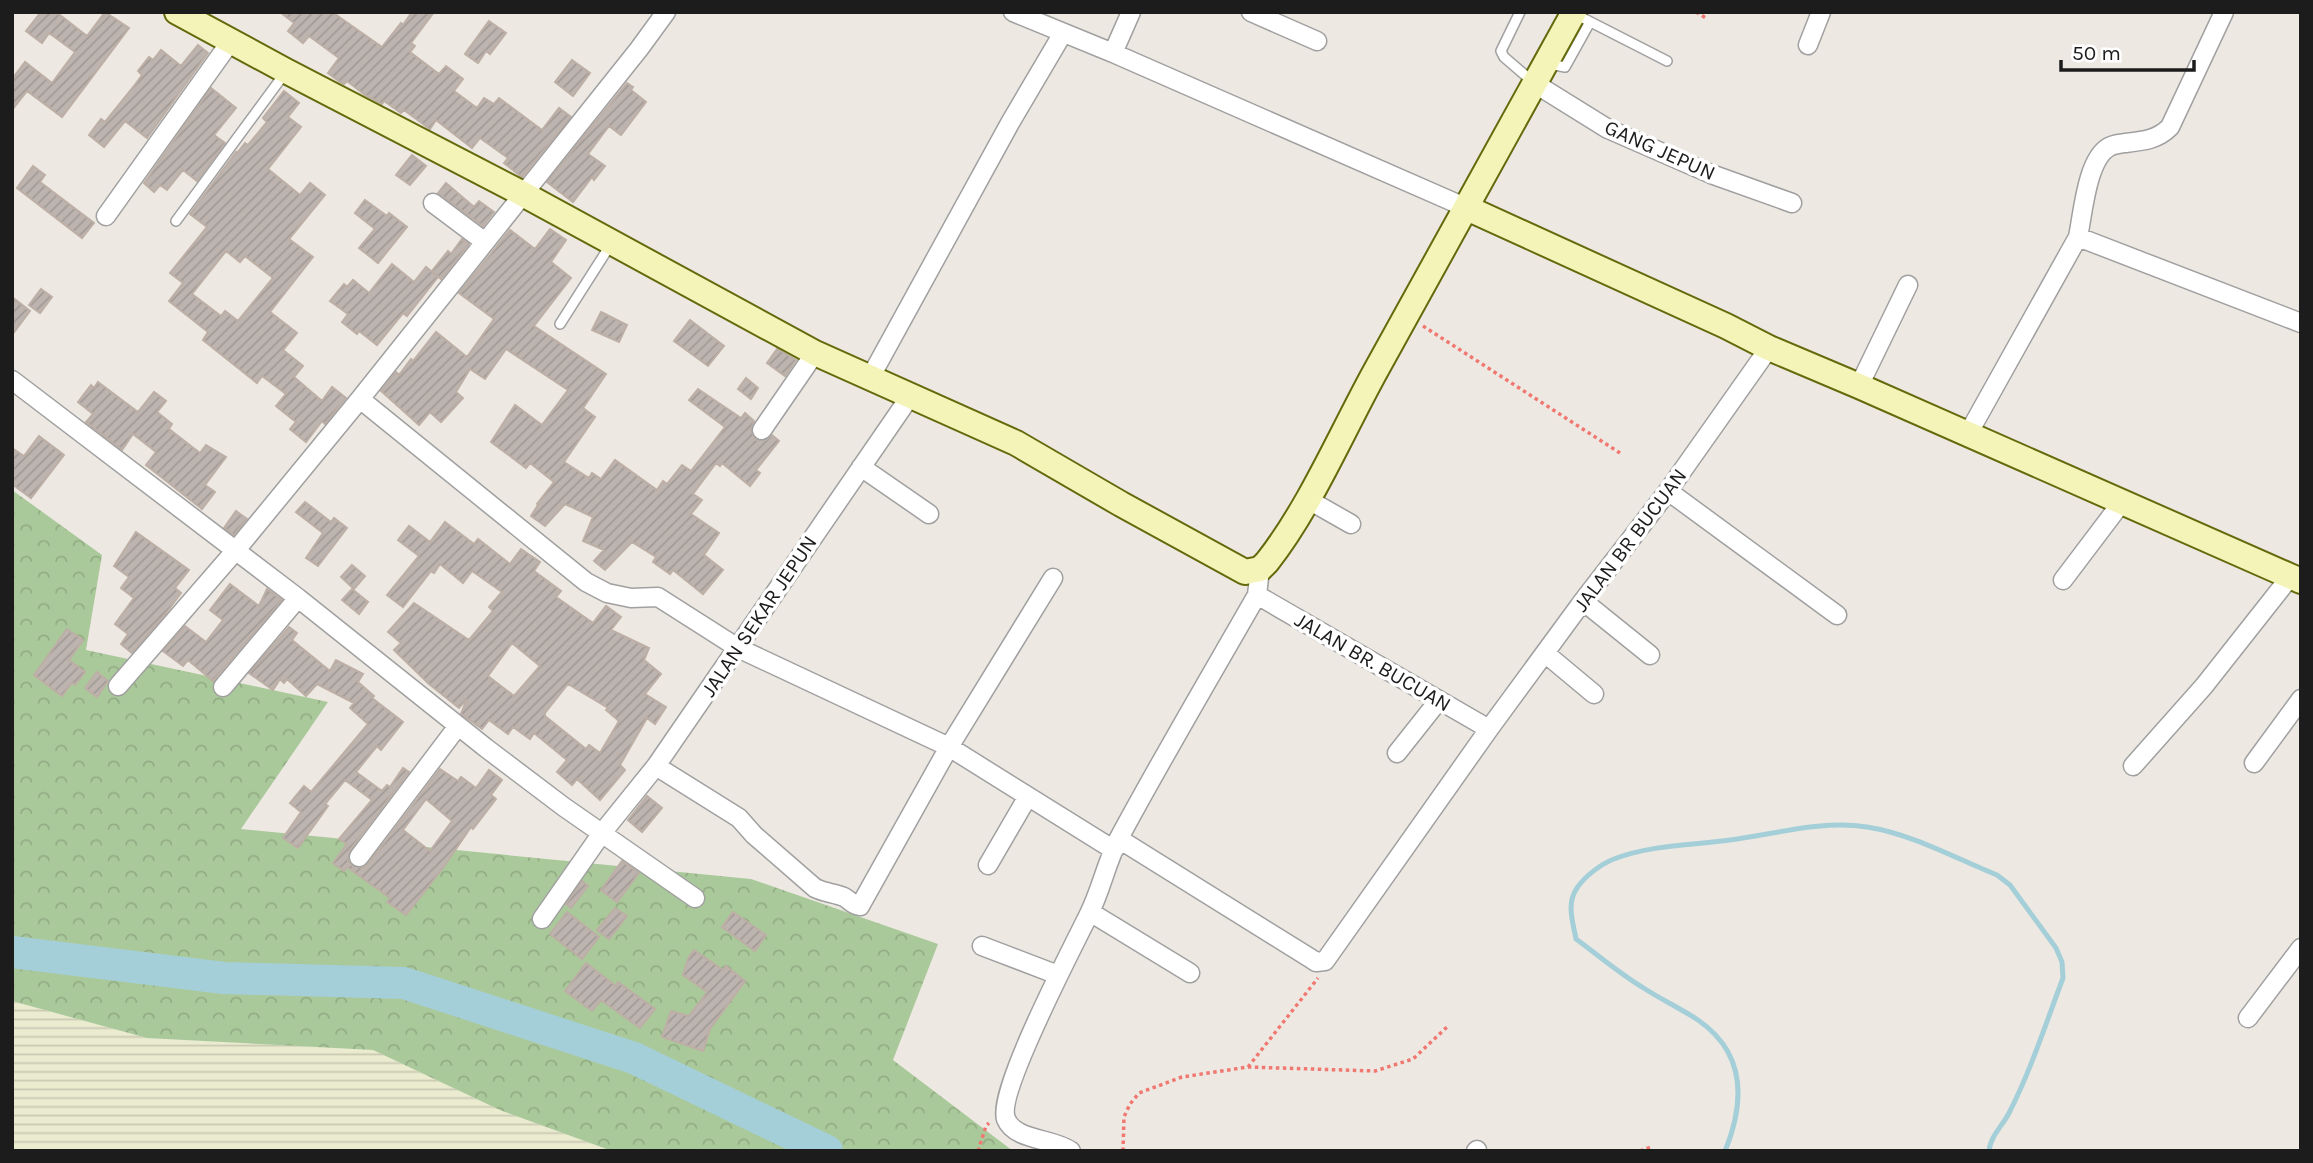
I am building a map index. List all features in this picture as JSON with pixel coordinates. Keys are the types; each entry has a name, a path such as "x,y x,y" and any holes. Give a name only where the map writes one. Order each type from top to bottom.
{"main road":[{"path":"177,12 523,194 815,353 1016,443 1245,572 1260,569 1274,553 1307,499 1502,139 1540,73 1579,16"},
{"path":"1467,208 1769,348 2296,579"}],"street":[{"path":"118,686 236,550 360,399 666,12"},
{"path":"1013,12 1467,208"},
{"path":"1113,53 1131,12"},
{"path":"1251,12 1317,41"},
{"path":"1808,45 1821,12"},
{"path":"1968,434 2078,237 2092,168 2111,146 2152,139 2170,127 2224,12"},
{"path":"870,377 1010,123 1063,33"},
{"path":"106,216 231,41"},
{"name":"GANG JEPUN","path":"1540,73 1608,129 1711,174 1792,203"},
{"path":"433,203 485,242"},
{"path":"2078,237 2301,323"},
{"path":"1859,386 1908,285"},
{"name":"JALAN BR BUCUAN","path":"1325,961 1489,729 1668,491 1769,348"},
{"path":"762,430 815,353"},
{"path":"12,380 298,598 458,726 695,898"},
{"name":"JALAN SEKAR JEPUN","path":"542,919 602,833 656,766 911,395"},
{"path":"360,399 586,582 607,593 631,598 658,597 738,648 949,747 1027,798 1116,844 1316,962 1325,961"},
{"path":"861,467 929,514"},
{"path":"1668,491 1837,615"},
{"path":"1307,499 1351,524"},
{"path":"2063,580 2122,502"},
{"path":"1071,1151 1018,1132 1007,1121 1004,1110 1012,1081 1058,975 1090,912 1116,844 1256,595 1260,569"},
{"path":"656,766 739,817 754,835 815,888 825,894 845,898 856,906 864,901 949,747 1053,578"},
{"path":"2133,766 2296,579"},
{"name":"JALAN BR. BUCUAN","path":"1256,595 1489,729"},
{"path":"223,687 298,598"},
{"path":"1583,601 1650,655"},
{"path":"1546,654 1594,694"},
{"path":"2254,763 2301,699"},
{"path":"1397,753 1439,701"},
{"path":"359,858 458,726"},
{"path":"988,864 1027,798"},
{"path":"1090,912 1190,973"},
{"path":"982,946 1058,975"},
{"path":"2248,1018 2301,948"}],"lane":[{"path":"1520,12 1501,51 1504,57 1540,73"},
{"path":"1579,16 1667,61"},
{"path":"176,221 286,71"},
{"path":"560,324 612,242"}],"path":[{"path":"1696,12 1706,18"},
{"path":"1406,315 1620,453"},
{"path":"1248,1067 1301,1001 1325,961"},
{"path":"1123,1151 1124,1117 1139,1093 1182,1077 1248,1067 1375,1071 1413,1059 1447,1027"},
{"path":"978,1151 986,1126 1004,1110"},
{"path":"1640,1151 1651,1147"}],"green space":[{"path":"12,490 102,555 86,650 328,702 241,829 751,879 938,944 893,1060 1013,1151 612,1151 500,1110 373,1050 147,1038 12,1001"},
{"path":"12,1001 147,1038 373,1050 500,1110 612,1151 12,1151"}],"building":[{"path":"41,12 56,12 87,36 105,12 129,28 62,117 27,91 12,110 12,79 25,62 52,83 75,52 49,33 42,43 26,31"},
{"path":"280,12 332,12 382,47 412,12 434,12 411,43 415,46 410,52 439,74 446,66 463,79 454,91 477,108 484,98 494,104 499,98 542,130 559,108 571,117 522,177 504,163 508,158 480,138 472,148 436,120 430,129 404,110 401,113 384,101 382,104 365,95 347,81 344,84 340,82 328,73 339,58 309,36 303,43 288,31 294,23"},
{"path":"489,21 506,33 490,54 486,51 478,63 465,54"},
{"path":"198,45 208,53 147,138 125,121 104,147 89,135 101,119 105,122 134,86 142,75 138,71 149,57 153,60 161,50 181,66"},
{"path":"572,60 590,73 573,96 555,82"},
{"path":"627,83 633,87 631,90 646,102 621,135 609,126 588,154 605,166 594,180 592,177 573,202 547,182"},
{"path":"211,88 236,108 214,135 225,143 197,181 183,170 167,190 160,185 154,192 144,183"},
{"path":"284,91 299,103 288,117 301,127 268,169 300,195 310,183 325,195 289,239 313,257 270,312 297,333 283,350 303,366 294,377 322,401 332,387 346,398 325,424 322,421 306,442 290,429 296,422 276,406 286,394 262,376 257,383 203,340 208,332 169,301 183,283 170,273 207,227 190,214 236,152 245,143 248,145 267,122 263,118","holes":["226,251 240,262 245,256 273,278 238,321 225,311 221,316 192,294"]},
{"path":"412,155 426,166 410,185 396,175"},
{"path":"33,166 45,175 40,182 94,223 82,238 17,188"},
{"path":"446,183 474,207 479,201 494,212 483,226 438,193"},
{"path":"365,200 407,227 378,263 359,248 375,229 355,213"},
{"path":"550,229 566,240 551,262 571,278 534,326 606,374 583,408 595,417 564,462 589,478 592,473 601,479 615,460 657,490 663,481 667,484 682,465 691,471 725,427 689,400 698,389 741,418 745,413 754,421 751,430 756,440 766,440 772,435 779,441 756,470 760,473 750,486 722,463 720,466 716,463 693,494 702,500 691,514 719,533 704,555 723,570 703,594 673,570 670,574 653,562 656,557 632,542 605,570 594,561 604,550 583,541 593,517 565,504 545,526 531,516 554,482 530,463 526,468 491,442 515,405 542,425 568,390 506,349 485,379 470,369 456,392 463,398 441,422 430,412 419,425 381,391 396,372 399,375 411,359 413,361 436,332 467,357 494,319 459,293 510,230 535,249"},
{"path":"462,239 469,244 441,279 432,271 448,251 451,254"},
{"path":"392,264 414,282 426,267 438,277 407,316 403,313 377,345 342,322 348,314 330,301 344,284 347,287 353,280 369,293"},
{"path":"41,289 52,297 40,313 29,305"},
{"path":"12,297 30,311 12,335"},
{"path":"601,312 627,325 619,342 592,330"},
{"path":"690,320 724,346 708,366 674,341"},
{"path":"777,349 796,360 785,376 767,363"},
{"path":"746,378 758,388 751,399 738,389"},
{"path":"98,382 138,412 154,392 166,401 157,412 172,424 169,429 200,453 206,445 226,457 205,485 215,492 202,509 146,465 156,452 133,434 122,450 86,422 93,414 78,402 91,385 94,388"},
{"path":"39,436 64,455 31,498 12,484 12,448 24,456"},
{"path":"305,502 331,522 334,518 347,528 318,566 306,558 323,533 296,512"},
{"path":"236,511 247,519 234,535 224,528"},
{"path":"445,522 474,544 478,539 510,564 521,549 540,562 534,571 561,591 556,597 593,623 606,606 621,617 611,630 649,648 644,660 661,674 645,694 666,707 655,724 647,718 620,765 625,770 600,800 577,779 572,785 557,772 567,760 534,733 530,739 513,727 508,734 489,720 482,729 461,714 467,699 459,708 394,650 401,643 388,632 414,603 469,640 493,611 489,607 502,592 472,571 463,583 440,564 434,573 431,571 403,607 387,595 419,556 398,540 409,526 430,542","holes":["512,643 540,666 514,696 488,676","568,684 608,708 606,710 619,721 600,753 589,745 586,749 545,716"]},
{"path":"136,532 189,570 175,588 181,593 132,653 121,644 128,634 115,624 134,598 121,588 129,577 114,566"},
{"path":"352,565 365,576 354,589 341,577"},
{"path":"230,584 259,606 267,589 282,600 213,681 188,660 183,666 163,651 185,626 206,642 223,620 210,610"},
{"path":"352,589 368,602 359,614 342,600"},
{"path":"289,627 297,633 292,640 330,671 336,660 363,674 358,682 374,696 372,698 403,722 381,750 377,746 356,772 382,791 387,785 390,787 403,768 409,772 350,850 348,861 353,866 363,868 368,864 440,769 458,781 461,777 476,788 489,770 502,780 491,795 496,799 473,829 471,827 406,915 387,902 390,898 347,867 344,871 333,863 347,844 339,839 372,800 345,780 325,804 328,806 298,848 283,838 301,812 290,803 304,786 311,792 368,724 350,708 354,703 317,684 306,696 287,679 284,683 280,679 273,690 249,673","holes":["426,799 452,821 430,851 403,830"]},
{"path":"67,629 83,640 69,660 85,672 62,696 34,675"},
{"path":"97,672 108,681 97,697 85,688"},
{"path":"647,796 662,808 642,832 628,820"},
{"path":"622,861 639,873 617,902 601,890"},
{"path":"582,881 588,886 571,908 566,904"},
{"path":"615,908 627,916 609,939 597,930"},
{"path":"567,912 599,937 582,959 550,934"},
{"path":"733,912 766,935 755,951 722,927"},
{"path":"694,950 723,970 726,966 745,981 710,1029 703,1051 662,1037 671,1011 689,1016 707,992 683,975"},
{"path":"586,963 616,986 618,982 655,1009 640,1028 601,1000 592,1011 565,991"}],"waterway":[{"path":"1725,1151 1732,1133 1738,1097 1733,1063 1725,1048 1714,1033 1698,1020 1633,982 1576,939 1571,913 1572,900 1580,884 1594,871 1609,861 1628,854 1833,825 1884,830 1933,847 1997,875 2010,885 2056,948 2062,962 2063,978 2024,1080 1989,1151"},
{"path":"12,952 224,978 404,983 634,1058 827,1151"}]}
